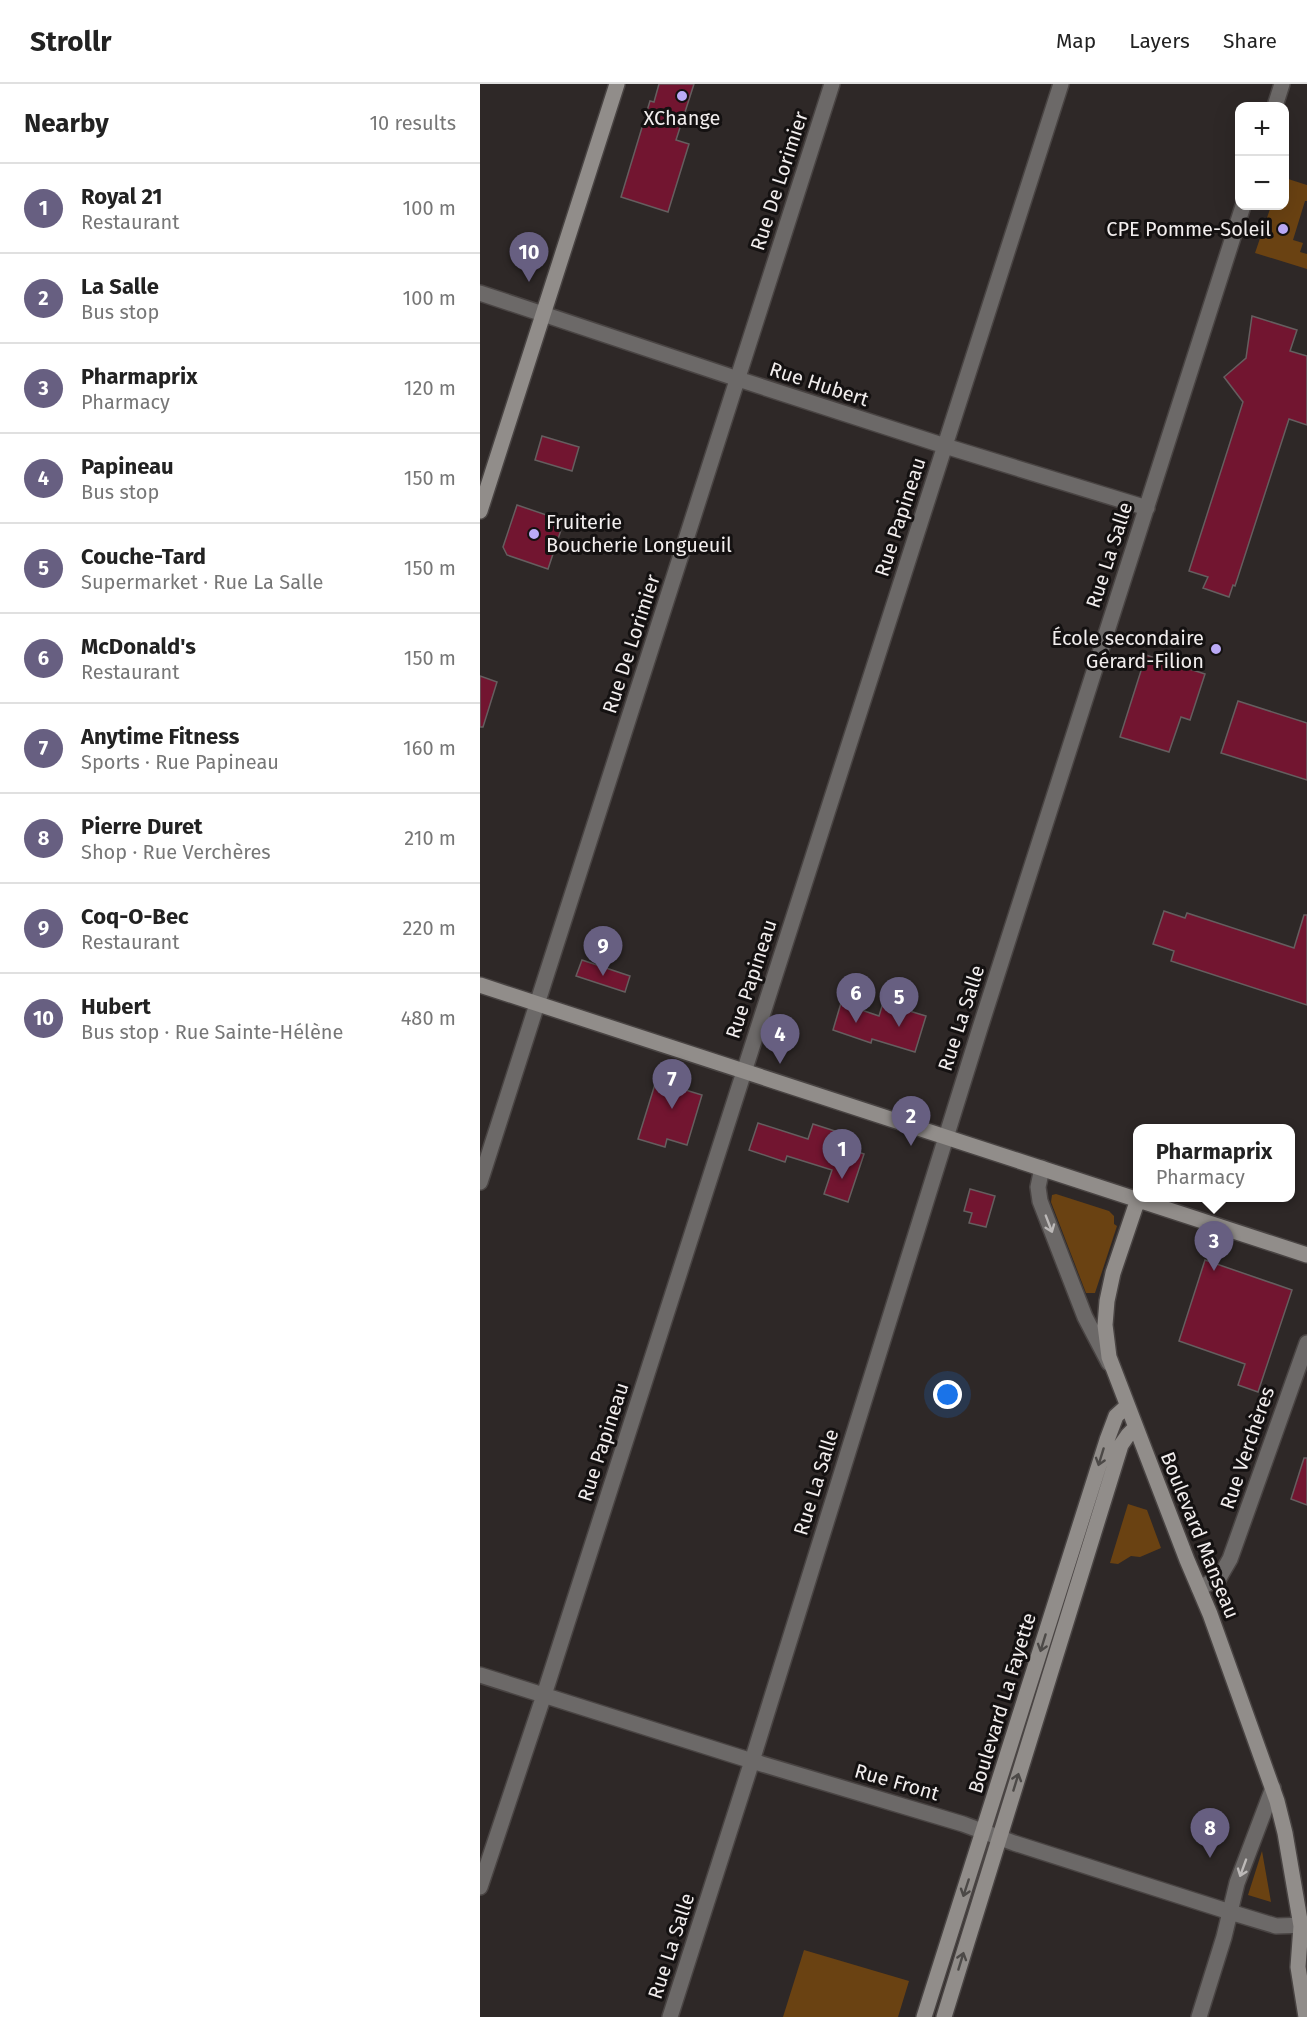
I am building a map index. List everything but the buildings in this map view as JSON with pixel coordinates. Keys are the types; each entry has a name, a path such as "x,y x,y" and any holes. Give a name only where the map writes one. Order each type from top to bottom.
{"street":[{"path":"480,511 617,84"},
{"name":"Rue De Lorimier","path":"480,1182 539,1004 832,84"},
{"name":"Rue Papineau","path":"480,1887 544,1695 1061,84"},
{"path":"1276,102 1282,84"},
{"name":"Rue La Salle","path":"670,2017 946,1137 1242,210"},
{"name":"Rue Hubert","path":"480,292 738,380 1147,508"},
{"path":"480,985 1133,1198"},
{"name":"Boulevard Manseau","path":"1042,1168 1038,1187 1040,1201 1085,1317 1113,1369 1244,1704 1273,1788 1305,1928 1298,1967 1306,2017"},
{"path":"1113,1369 1107,1347 1106,1309 1110,1284 1136,1202"},
{"path":"1146,1202 1307,1255"},
{"name":"Rue Verchères","path":"1199,1588 1219,1578 1230,1559 1307,1343"},
{"name":"Boulevard La Fayette","path":"924,2017 1107,1440 1116,1416 1127,1406"},
{"name":"Boulevard La Fayette","path":"944,2017 1121,1445 1135,1428"},
{"name":"Rue Front","path":"480,1675 752,1761 955,1821 999,1838 1230,1912 1276,1926 1305,1928"},
{"path":"1199,2017 1237,1883 1273,1788"}],"shaded area":[{"name":"CPE Pomme-Soleil","path":"1289,179 1307,185 1307,201 1305,201 1293,240 1303,243 1300,252 1307,254 1307,269 1255,253 1270,210 1289,210"},
{"path":"1056,1194 1109,1211 1114,1216 1114,1224 1117,1226 1095,1293 1086,1293 1051,1202 1052,1195"},
{"path":"1108,1454 1112,1456 1004,1801 1000,1800"},
{"path":"1128,1504 1147,1510 1161,1548 1140,1557 1131,1556 1118,1564 1110,1563"},
{"path":"1262,1851 1271,1902 1248,1895"},
{"path":"804,1950 909,1981 898,2017 783,2017"}],"place":[{"name":"XChange","path":"682,96"},
{"name":"CPE Pomme-Soleil","path":"1283,229"},
{"name":"Hubert","path":"529,282"},
{"name":"Fruiterie Boucherie Longueuil","path":"534,534"},
{"name":"École secondaire Gérard-Filion","path":"1216,649"},
{"name":"Coq-O-Bec","path":"603,976"},
{"name":"McDonald's","path":"856,1023"},
{"name":"Couche-Tard","path":"899,1027"},
{"name":"Papineau","path":"780,1064"},
{"name":"Anytime Fitness","path":"672,1109"},
{"name":"La Salle","path":"911,1146"},
{"name":"Royal 21","path":"842,1179"},
{"name":"Pharmaprix","path":"1214,1271"},
{"name":"Pierre Duret","path":"1210,1858"}]}
